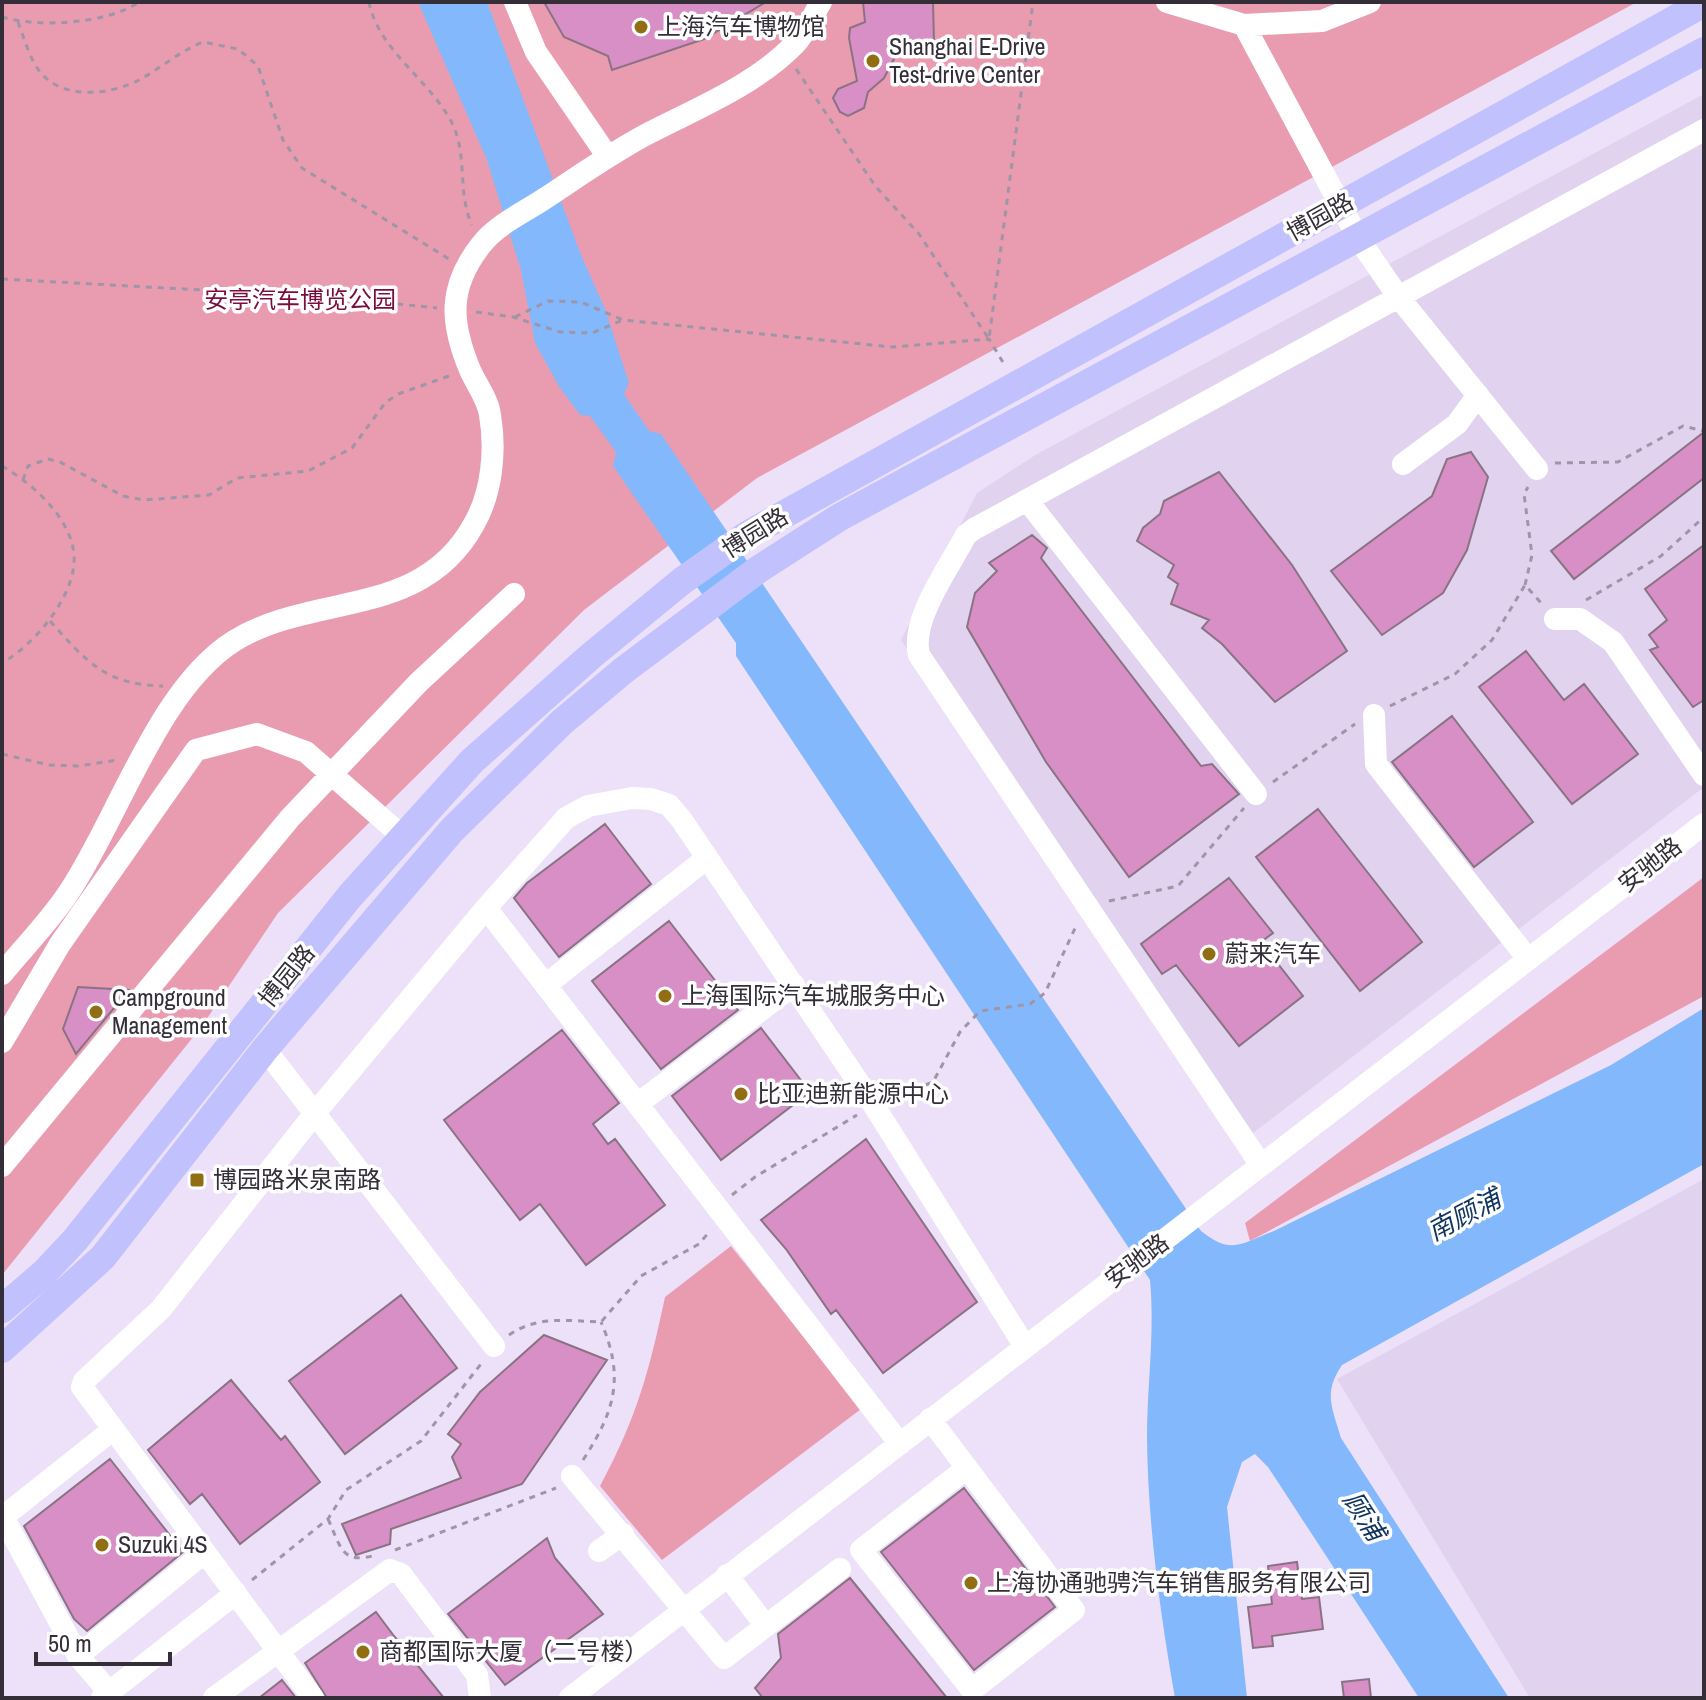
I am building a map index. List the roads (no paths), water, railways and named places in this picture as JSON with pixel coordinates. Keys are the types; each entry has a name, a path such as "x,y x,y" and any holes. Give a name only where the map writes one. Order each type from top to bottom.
{"main road":[{"name":"博园路","path":"2,1309 75,1240 402,836 472,761 682,581 747,535 1704,3"},
{"name":"博园路","path":"2,1349 103,1257 265,1049 452,830 562,722 710,605 840,517 922,471 1704,51"}],"street":[{"path":"515,2 536,52 608,157"},
{"path":"2,974 68,894 190,680 234,641 284,619 353,606 406,589 446,562 475,524 493,468 490,412 459,338 454,310 455,293 468,264 488,238 587,170 704,107 785,53 798,41 821,2"},
{"path":"1167,2 1244,25 1322,21 1370,2"},
{"path":"1244,25 1358,238 1397,295 1537,469"},
{"path":"1261,1165 919,655 915,640 919,623 966,535 1397,295 1704,130"},
{"path":"1403,464 1457,424 1478,395"},
{"path":"1027,500 1256,794"},
{"path":"2,1166 290,818 419,682 514,594"},
{"path":"1555,619 1580,619 1613,642 1704,775"},
{"path":"1374,715 1376,764 1528,959"},
{"path":"2,1042 60,944 196,750 257,734 306,752 402,836"},
{"path":"313,1698 111,1431 84,1393 84,1381 161,1309 315,1113 486,908 566,818 588,806 632,798 651,799 669,805 873,1104 1024,1345"},
{"name":"安驰路","path":"570,1698 1024,1345 1704,824"},
{"path":"547,984 707,858"},
{"path":"486,908 900,1444"},
{"path":"639,1103 794,985"},
{"path":"265,1049 494,1346"},
{"path":"930,1419 967,1468 1074,1610 972,1690 861,1550 967,1468"},
{"path":"111,1431 3,1517 78,1656 105,1695 236,1593"},
{"path":"572,1476 724,1658 840,1569"},
{"path":"599,1551 623,1534"},
{"path":"78,1656 205,1552"},
{"path":"214,1698 390,1570 401,1574 477,1675 480,1698"},
{"path":"727,1575 766,1626"}],"water":[{"path":"418,2 487,2 581,255 605,309 629,383 624,394 649,431 661,434 1201,1231 1220,1243 1236,1245 1274,1231 1611,1065 1704,1008 1704,1164 1342,1365 1333,1384 1331,1400 1341,1438 1509,1698 1419,1698 1268,1467 1255,1454 1242,1462 1227,1507 1247,1698 1175,1698 1160,1601 1150,1504 1147,1438 1152,1320 1150,1280 736,656 736,643 613,466 616,452 590,416 580,415 560,388 535,343 521,270 487,160"}],"place":[{"name":"上海汽车博物馆","path":"641,27"},
{"name":"Shanghai E-Drive Test-drive Center","path":"873,61"},
{"name":"蔚来汽车","path":"1209,954"},
{"name":"上海国际汽车城服务中心","path":"665,996"},
{"name":"Campground Management","path":"96,1012"},
{"name":"比亚迪新能源中心","path":"741,1094"},
{"name":"博园路米泉南路","path":"197,1180"},
{"name":"Suzuki 4S","path":"102,1545"},
{"name":"上海协通驰骋汽车销售服务有限公司","path":"971,1583"},
{"name":"商都国际大厦 （二号楼）","path":"363,1652"}],"park label":[{"name":"安亭汽车博览公园","path":"300,300"}],"water label":[{"name":"南顾浦","path":"1464,1215"},
{"name":"顾浦","path":"1364,1516"}]}
